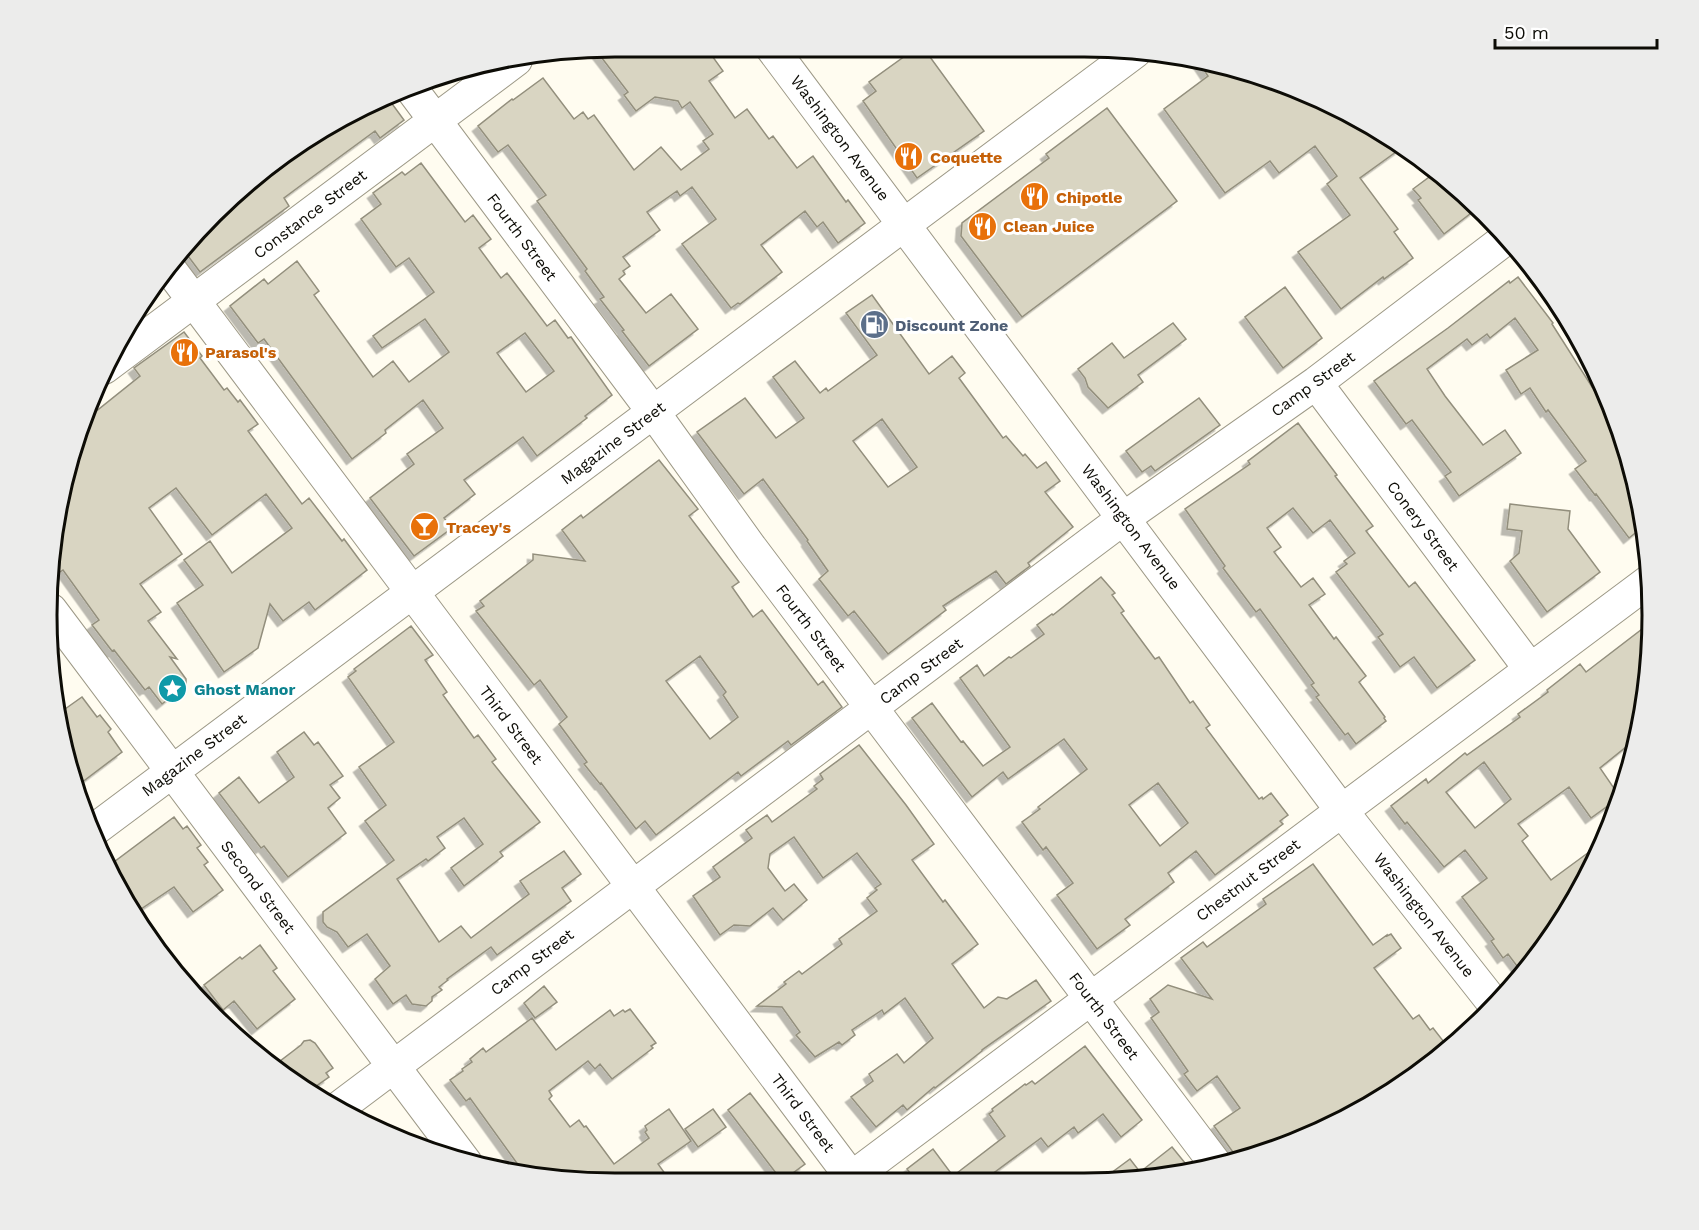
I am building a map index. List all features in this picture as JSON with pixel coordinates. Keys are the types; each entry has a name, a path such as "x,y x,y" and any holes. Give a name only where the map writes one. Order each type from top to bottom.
{"street":[{"name":"Washington Avenue","path":"779,57 1341,810 1490,998"},
{"name":"Magazine Street","path":"98,827 1125,59"},
{"name":"Constance Street","path":"122,354 505,68"},
{"name":"Fourth Street","path":"415,94 654,412 751,548 1211,1158"},
{"name":"Camp Street","path":"344,1103 1124,518 1316,383 1500,243"},
{"name":"Third Street","path":"173,274 846,1173"},
{"name":"Conery Street","path":"1316,383 1530,669"},
{"name":"Chestnut Street","path":"860,1173 1090,998 1641,587"},
{"name":"Second Street","path":"57,618 455,1149"}],"building":[{"path":"601,57 713,57 723,71 709,81 735,118 747,109 769,139 773,136 797,168 813,156 846,202 848,200 865,223 838,243 823,222 817,227 805,211 761,245 782,272 740,304 731,308 682,244 716,219 692,187 680,196 677,191 647,212 660,230 623,257 630,266 623,271 625,274 619,279 646,313 671,294 698,329 649,366 600,299 604,297 585,271 587,269 537,201 546,195 508,145 498,152 478,126 543,78 574,119 583,112 588,119 594,115 634,170 661,147 681,170 709,149 703,141 713,134 690,102 682,108 678,101 655,97 636,111 624,95 628,92"},
{"path":"904,57 930,57 984,131 917,178 863,101 876,91 869,82"},
{"path":"1204,71 1298,99 1363,132 1396,152 1360,178 1398,229 1394,232 1413,258 1384,279 1383,277 1341,309 1298,252 1350,215 1327,184 1337,176 1315,146 1279,173 1270,161 1225,193 1164,109 1208,76"},
{"path":"392,103 404,120 380,138 375,131 300,186 284,198 289,206 200,272 188,256 220,220 247,195 305,151"},
{"path":"1107,108 1177,201 1022,317 961,236 962,223 1049,158 1046,154"},
{"path":"421,163 465,222 473,215 491,239 479,248 501,278 507,273 547,326 555,320 568,338 571,337 612,395 585,416 587,418 537,456 523,437 464,480 475,494 444,518 452,528 414,556 370,498 414,464 407,454 443,428 423,400 352,459 264,339 258,343 230,306 264,279 268,284 297,261 319,291 314,295 373,377 393,361 409,382 449,352 425,319 382,348 373,336 434,292 409,258 396,267 361,219 381,204 373,193 402,172 405,175","holes":["525,333 554,371 526,392 497,353"]},
{"path":"1430,177 1471,213 1444,234 1418,200 1421,198 1413,189"},
{"path":"1518,277 1553,323 1600,401 1623,471 1631,506 1635,533 1629,538 1575,469 1586,461 1548,410 1546,412 1530,388 1521,394 1506,370 1538,350 1515,318 1490,338 1487,334 1472,345 1467,339 1427,369 1483,445 1505,430 1521,453 1459,496 1445,476 1451,472 1412,420 1406,424 1374,381 1509,281 1510,283"},
{"path":"1285,287 1322,338 1283,368 1245,317"},
{"path":"872,295 929,374 952,356 965,373 959,378 1003,438 1006,436 1037,468 1046,462 1060,481 1045,492 1073,527 1028,563 1030,566 1006,584 996,571 943,606 946,610 888,654 854,611 848,616 819,579 828,571 763,479 744,494 697,432 745,398 776,438 804,418 773,377 795,361 820,393 826,388 828,391 877,355 846,313","holes":["882,419 917,467 888,487 853,441"]},
{"path":"1173,323 1186,339 1138,375 1143,382 1108,408 1088,387 1078,369 1112,343 1124,358"},
{"path":"184,332 224,390 227,388 238,402 240,400 258,424 248,431 302,504 309,498 367,570 315,610 309,602 283,621 270,604 258,648 224,672 177,603 203,585 184,560 210,541 232,573 292,528 266,494 212,535 176,488 149,508 182,554 140,584 161,612 148,621 177,659 170,657 186,679 186,685 162,704 149,687 145,690 114,650 112,651 92,625 99,620 63,570 59,573 68,506 76,471 95,412 140,376 134,368"},
{"path":"1199,398 1220,425 1155,471 1151,466 1142,472 1126,451"},
{"path":"1298,423 1373,526 1366,531 1409,587 1415,582 1475,660 1437,688 1414,657 1400,667 1378,637 1383,634 1336,572 1347,564 1344,561 1355,553 1330,520 1313,533 1293,508 1267,528 1281,547 1274,552 1301,587 1313,578 1325,594 1309,605 1366,676 1359,682 1385,717 1386,721 1356,744 1348,733 1345,735 1316,697 1319,695 1311,685 1314,683 1260,609 1256,612 1223,568 1225,566 1185,509 1250,464 1248,461"},
{"path":"659,460 698,509 689,516 739,582 732,587 753,617 762,610 818,685 823,681 842,707 791,745 788,741 741,776 738,772 656,835 645,821 636,829 584,764 587,762 559,724 567,717 540,680 534,685 476,611 484,606 480,601 533,560 533,554 585,561 562,530 581,515 583,518","holes":["700,656 726,692 723,695 738,717 710,739 666,681"]},
{"path":"1510,504 1570,511 1568,529 1600,572 1547,612 1510,561 1519,553 1522,531 1507,529"},
{"path":"1101,577 1115,593 1112,595 1124,611 1121,613 1155,659 1159,657 1190,703 1193,701 1210,725 1206,728 1259,799 1271,793 1288,815 1280,821 1283,824 1215,875 1196,851 1168,873 1174,882 1125,919 1130,925 1097,949 1057,895 1073,883 1046,847 1043,850 1022,822 1087,769 1064,739 1008,779 1003,772 972,797 912,718 932,703 961,742 963,741 983,766 1010,747 960,678 977,665 984,676 1009,657 1011,658 1044,634 1037,625","holes":["1158,783 1188,823 1160,846 1129,805"]},
{"path":"411,626 433,655 425,660 447,692 443,695 474,738 478,735 496,759 492,762 540,822 500,852 503,856 464,886 451,868 483,844 464,818 437,837 445,848 397,879 439,942 461,926 471,938 529,894 520,881 564,851 581,874 562,888 571,901 497,955 491,947 447,979 439,987 442,990 432,997 432,1001 426,1006 412,1004 406,995 393,1004 375,979 390,966 367,934 348,947 337,932 323,922 323,912 394,860 365,821 386,805 359,767 394,742 348,677 356,671 354,669"},
{"path":"1642,629 1637,688 1626,747 1600,768 1614,788 1608,806 1591,818 1569,787 1518,824 1528,836 1522,841 1551,880 1589,852 1548,925 1517,967 1508,954 1503,958 1491,941 1494,939 1462,897 1487,878 1465,850 1444,867 1391,806 1426,779 1428,783 1465,753 1467,755 1520,717 1518,714 1580,664 1586,672","holes":["1484,762 1511,799 1475,828 1446,792"]},
{"path":"82,697 97,717 100,715 111,729 108,732 122,752 83,781 76,759 65,709"},
{"path":"304,732 314,745 318,742 343,776 330,785 340,798 328,808 346,833 288,877 264,846 261,848 219,793 239,777 259,803 294,777 277,752"},
{"path":"859,745 934,844 912,860 978,944 952,964 984,1008 998,997 1007,999 1036,980 1051,1001 982,1050 907,1110 903,1105 876,1127 851,1097 873,1081 869,1074 897,1054 904,1063 933,1038 905,998 884,1014 882,1010 852,1030 855,1035 842,1045 839,1042 815,1057 796,1035 800,1032 782,1007 757,1006 799,971 802,974 842,944 839,939 877,911 867,898 881,884 857,853 823,878 794,837 770,854 768,868 785,891 794,884 807,900 783,920 773,908 750,926 734,925 720,935 693,896 720,877 713,867 752,838 746,830 767,815 772,822 817,789 814,786 823,779 820,774"},
{"path":"174,817 183,829 187,826 201,845 197,848 208,862 204,865 223,890 193,912 174,887 141,909 115,861"},
{"path":"1313,864 1373,945 1391,934 1401,948 1374,968 1413,1019 1419,1015 1430,1030 1433,1028 1444,1042 1394,1079 1331,1115 1298,1131 1233,1152 1214,1126 1240,1108 1217,1076 1197,1091 1184,1074 1188,1071 1151,1018 1159,1012 1150,999 1168,985 1212,999 1181,958 1203,942 1207,947 1266,904 1263,899"},
{"path":"260,945 277,968 273,971 295,999 257,1029 234,1001 223,1010 204,985 240,957 242,959"},
{"path":"544,986 557,1002 535,1018 524,1003"},
{"path":"630,1009 656,1043 651,1046 653,1048 612,1079 600,1064 595,1069 588,1061 549,1091 552,1096 549,1099 570,1127 579,1120 584,1127 586,1126 614,1164 649,1138 645,1132 647,1130 645,1126 669,1109 691,1141 658,1164 664,1173 579,1172 517,1164 470,1098 466,1101 450,1080 463,1071 462,1069 472,1062 470,1059 483,1048 486,1052 532,1018 556,1050 610,1010 614,1016 623,1010 625,1012"},
{"path":"310,1040 315,1043 333,1068 326,1073 329,1077 316,1086 280,1061 304,1041"},
{"path":"1085,1046 1142,1120 1121,1137 1103,1114 1078,1133 1074,1127 1048,1147 1041,1138 994,1173 957,1173 1005,1136 989,1114 993,1111 992,1109 1025,1084 1032,1081 1035,1084"},
{"path":"750,1093 805,1164 793,1173 776,1173 728,1110"},
{"path":"713,1109 726,1127 698,1147 685,1129"},
{"path":"1172,1147 1185,1163 1157,1168 1143,1169"},
{"path":"933,1149 951,1173 910,1173 907,1169"},
{"path":"1130,1159 1138,1170 1112,1172"}],"place":[{"name":"Coquette","path":"909,157"},
{"name":"Chipotle","path":"1035,197"},
{"name":"Clean Juice","path":"982,226"},
{"name":"Discount Zone","path":"874,325"},
{"name":"Parasol's","path":"184,352"},
{"name":"Tracey's","path":"425,527"},
{"name":"Ghost Manor","path":"173,689"}]}
